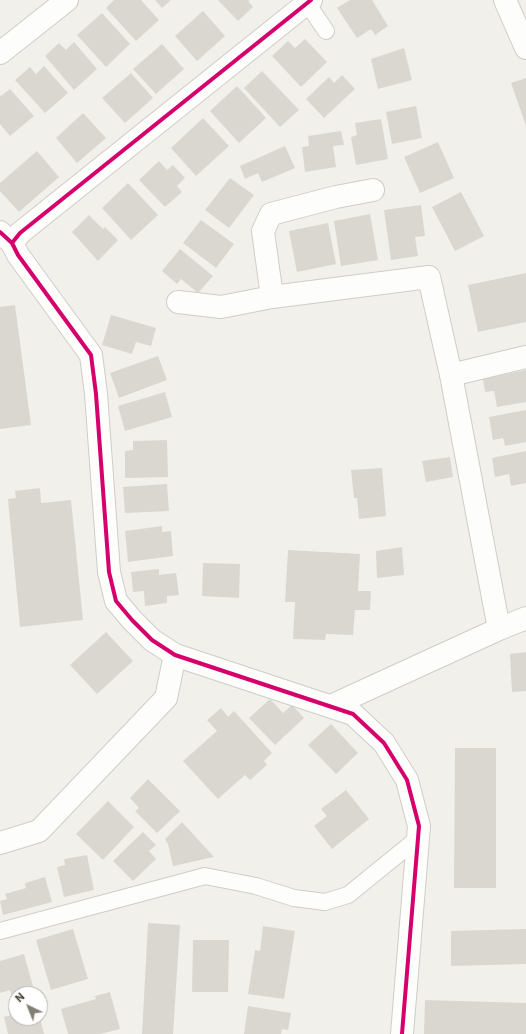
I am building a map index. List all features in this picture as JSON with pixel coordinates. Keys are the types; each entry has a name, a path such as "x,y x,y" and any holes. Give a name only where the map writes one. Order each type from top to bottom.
{"street":[{"path":"0,53 67,0"},
{"path":"505,0 526,48"},
{"path":"309,1 20,233 6,237 91,355 96,394 109,572 116,601 152,640 175,655 353,714 384,743 407,780 418,826 402,1034"},
{"path":"272,297 263,230 271,214 336,197 373,190"},
{"path":"178,302 221,307 272,297 429,277 451,375 499,629"},
{"path":"451,375 526,357"},
{"path":"331,706 526,618"},
{"path":"0,843 39,831 166,698 175,655"}],"lane":[{"path":"309,1 326,31"},
{"path":"0,931 206,876 256,886 294,898 325,902 348,895 417,839"}],"building":[{"path":"114,0 141,0 159,20 136,41 106,8"},
{"path":"155,0 171,0 162,8"},
{"path":"218,0 250,0 248,1 253,7 238,21"},
{"path":"350,0 372,0 388,26 375,35 371,29 357,38 337,8"},
{"path":"203,11 225,36 197,61 175,36"},
{"path":"102,13 130,44 106,67 77,35"},
{"path":"305,39 327,62 301,87 272,56 288,41 295,48"},
{"path":"74,42 97,69 74,90 45,56 59,43 66,50"},
{"path":"162,44 184,69 156,94 133,69"},
{"path":"404,48 412,80 378,89 371,59"},
{"path":"44,66 68,93 45,113 15,80 30,67 36,74"},
{"path":"262,71 299,110 280,127 244,88"},
{"path":"131,73 153,98 125,123 102,98"},
{"path":"342,75 355,89 324,118 306,99 329,77 334,83"},
{"path":"526,78 526,126 511,83"},
{"path":"237,86 266,118 239,143 210,111"},
{"path":"10,89 34,116 10,136 0,124 0,95 1,96"},
{"path":"416,106 422,138 392,144 386,112"},
{"path":"83,113 106,138 77,163 56,138"},
{"path":"203,118 229,146 196,176 171,148"},
{"path":"381,119 388,159 356,165 351,137 357,135 355,123"},
{"path":"341,131 344,145 333,146 336,167 305,172 302,147 309,146 308,136"},
{"path":"438,142 454,178 420,193 404,157"},
{"path":"285,146 295,168 262,182 258,173 245,179 240,166"},
{"path":"37,151 59,177 19,212 0,191 0,183"},
{"path":"159,161 167,170 173,165 185,178 177,186 182,192 165,207 139,180"},
{"path":"230,178 254,195 229,228 205,210"},
{"path":"128,183 158,215 131,240 102,208"},
{"path":"461,192 484,236 455,251 432,207"},
{"path":"421,205 425,236 415,237 418,256 391,260 384,210"},
{"path":"370,214 378,260 341,266 334,221"},
{"path":"89,215 103,229 105,227 118,240 98,261 72,232"},
{"path":"201,220 234,244 216,268 183,243"},
{"path":"328,223 336,264 297,272 289,231"},
{"path":"180,249 213,276 198,293 181,279 177,284 162,271"},
{"path":"526,273 526,322 478,332 468,285"},
{"path":"15,305 31,425 0,429 0,307"},
{"path":"111,315 156,328 151,346 136,342 132,354 102,345"},
{"path":"158,356 167,380 119,398 110,373"},
{"path":"526,370 526,402 497,407 494,391 485,392 483,379"},
{"path":"165,392 172,417 125,431 118,406"},
{"path":"526,410 526,442 505,446 503,438 493,440 489,417"},
{"path":"167,440 168,477 125,478 125,451 133,450 133,441"},
{"path":"526,451 526,483 511,486 509,474 495,477 492,458"},
{"path":"450,457 453,477 426,482 422,461"},
{"path":"382,468 386,516 359,519 357,498 354,498 351,470"},
{"path":"167,484 169,511 125,513 123,487"},
{"path":"40,488 41,503 71,500 83,620 20,627 8,499 16,498 15,491"},
{"path":"162,526 162,532 171,531 173,556 128,562 125,531"},
{"path":"402,547 404,575 377,578 376,551"},
{"path":"288,550 360,554 358,591 371,591 370,610 355,610 353,635 326,634 325,640 293,639 295,602 285,602"},
{"path":"203,563 240,564 239,598 202,596"},
{"path":"159,569 159,575 176,573 179,595 167,596 167,603 145,606 144,591 133,592 131,572"},
{"path":"106,632 133,661 97,694 70,665"},
{"path":"526,652 526,691 512,692 510,654"},
{"path":"270,699 283,713 292,705 304,718 275,745 249,718"},
{"path":"221,708 228,717 234,711 272,753 264,761 267,765 250,780 245,775 218,799 183,761 217,731 207,720"},
{"path":"331,724 358,753 336,774 308,745"},
{"path":"455,748 496,748 496,888 454,888"},
{"path":"148,779 180,811 157,833 135,811 139,808 130,798"},
{"path":"346,790 369,819 332,849 314,826 327,816 321,809"},
{"path":"108,801 134,827 103,860 76,834"},
{"path":"182,822 214,857 173,866 168,844 165,839"},
{"path":"143,832 156,845 149,851 156,859 133,881 113,861"},
{"path":"87,855 94,890 64,897 57,867 65,865 64,859"},
{"path":"45,877 52,902 3,915 0,901 7,899 5,894 26,888 25,883"},
{"path":"148,923 180,925 173,1034 142,1034"},
{"path":"263,926 295,931 284,999 248,994 255,950 260,951"},
{"path":"73,929 88,979 51,990 36,940"},
{"path":"526,929 526,964 451,966 451,931"},
{"path":"193,940 229,940 228,992 192,992"},
{"path":"24,954 33,986 8,986 8,991 0,993 0,961"},
{"path":"110,992 120,1029 100,1034 68,1034 61,1009 96,999 95,996"},
{"path":"425,1000 526,1003 526,1034 424,1034"},
{"path":"248,1006 291,1013 288,1030 282,1029 281,1034 244,1034"},
{"path":"8,1016 8,1026 42,1026 44,1034 8,1034 4,1017"}],"cycle path":[{"path":"12,243 20,233 311,0"},
{"path":"0,232 12,243 18,255 91,355 96,394 109,572 116,601 152,640 175,655 353,714 384,743 407,780 419,826 402,1034"}]}
